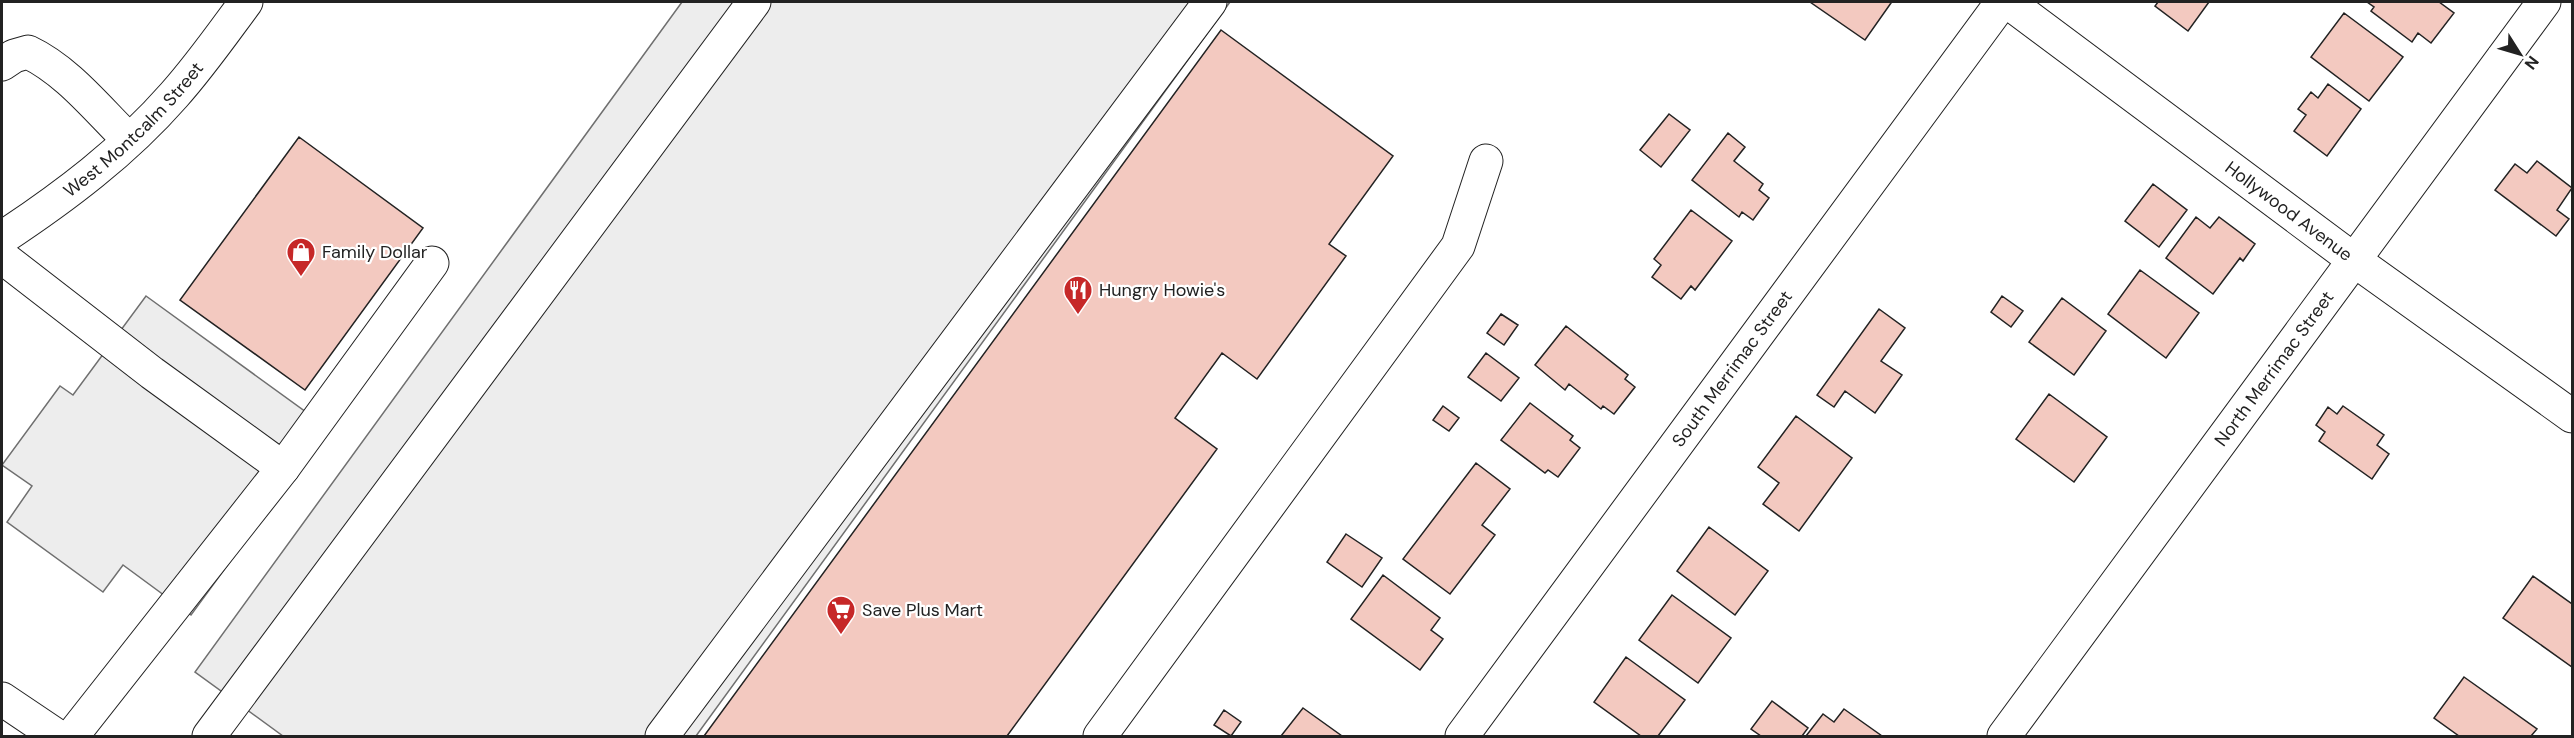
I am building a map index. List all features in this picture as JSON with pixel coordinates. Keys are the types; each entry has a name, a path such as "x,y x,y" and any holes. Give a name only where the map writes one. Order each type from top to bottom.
{"street":[{"name":"West Montcalm Street","path":"2,238 87,177 129,141 173,96 246,2"},
{"path":"209,736 754,2"},
{"path":"662,736 1210,2"},
{"name":"South Merrimac Street","path":"1462,736 2002,2"},
{"name":"Hollywood Avenue","path":"2008,2 2354,260 2572,416"},
{"name":"North Merrimac Street","path":"2004,736 2544,2"},
{"path":"2,64 28,52 45,60 129,141"},
{"path":"1100,736 1458,246 1486,162"},
{"path":"2,257 152,374 283,468"},
{"path":"72,736 283,468 432,263"},
{"path":"3,702 57,736"}],"shaded area":[{"path":"682,2 1230,2 696,736 283,736 195,672"},
{"path":"146,296 328,428 191,615 123,565 103,592 7,522 32,486 2,465 60,386 73,395"}],"building":[{"path":"1810,2 1889,2 1891,3 1865,40"},
{"path":"2158,2 2209,2 2188,31 2155,6"},
{"path":"2367,2 2439,2 2454,13 2431,43 2418,33 2412,42 2371,11 2374,7"},
{"path":"2344,13 2403,57 2369,101 2311,57"},
{"path":"1221,30 1393,156 1329,244 1346,256 1257,379 1222,353 1175,418 1217,449 1007,736 704,736"},
{"path":"2328,84 2361,109 2327,156 2294,131 2306,115 2298,109 2311,92 2318,98"},
{"path":"1669,114 1690,130 1661,167 1640,150"},
{"path":"1728,133 1745,147 1734,161 1763,184 1759,190 1769,198 1753,220 1742,212 1739,217 1692,180"},
{"path":"299,137 423,228 305,390 180,300"},
{"path":"2537,161 2572,188 2557,210 2569,219 2556,236 2495,190 2515,164 2527,173"},
{"path":"2153,184 2187,210 2159,247 2125,221"},
{"path":"1691,210 1732,241 1695,290 1691,286 1681,299 1652,277 1661,265 1654,259"},
{"path":"2196,217 2210,228 2219,217 2255,244 2243,261 2240,258 2213,294 2166,258"},
{"path":"2140,270 2199,313 2166,358 2108,314"},
{"path":"2002,296 2023,311 2011,327 1991,312"},
{"path":"2062,298 2106,331 2074,375 2029,342"},
{"path":"1879,309 1905,328 1881,361 1902,375 1875,413 1845,391 1834,407 1817,395"},
{"path":"1501,314 1518,325 1504,345 1487,333"},
{"path":"1566,326 1628,375 1625,379 1635,387 1614,414 1603,406 1601,409 1569,384 1565,390 1535,365"},
{"path":"1486,353 1519,378 1501,401 1468,377"},
{"path":"2049,394 2107,437 2074,482 2016,439"},
{"path":"1530,403 1573,436 1570,440 1580,448 1558,477 1548,470 1545,473 1501,440"},
{"path":"1443,406 1459,418 1449,431 1433,420"},
{"path":"2343,406 2384,435 2377,445 2389,454 2372,479 2319,441 2325,432 2316,425 2328,407 2337,414"},
{"path":"1796,416 1852,458 1799,531 1763,504 1779,483 1758,467"},
{"path":"1476,463 1510,489 1482,525 1495,535 1450,594 1403,559"},
{"path":"1709,527 1768,571 1735,615 1677,571"},
{"path":"1346,534 1382,558 1362,587 1327,562"},
{"path":"1383,575 1440,618 1431,630 1443,639 1420,670 1351,619"},
{"path":"2533,576 2572,604 2572,667 2503,618"},
{"path":"1672,595 1731,638 1698,683 1639,640"},
{"path":"1626,657 1685,700 1658,736 1641,736 1594,702"},
{"path":"2464,677 2537,729 2531,736 2459,736 2434,718"},
{"path":"1772,701 1808,728 1802,736 1761,736 1751,729"},
{"path":"1303,708 1342,736 1281,736"},
{"path":"1844,709 1882,736 1806,736 1823,714 1834,722"},
{"path":"1224,710 1241,722 1231,736 1214,725"}],"place":[{"name":"Family Dollar","path":"301,278"},
{"name":"Hungry Howie's","path":"1078,316"},
{"name":"Save Plus Mart","path":"841,636"}]}
